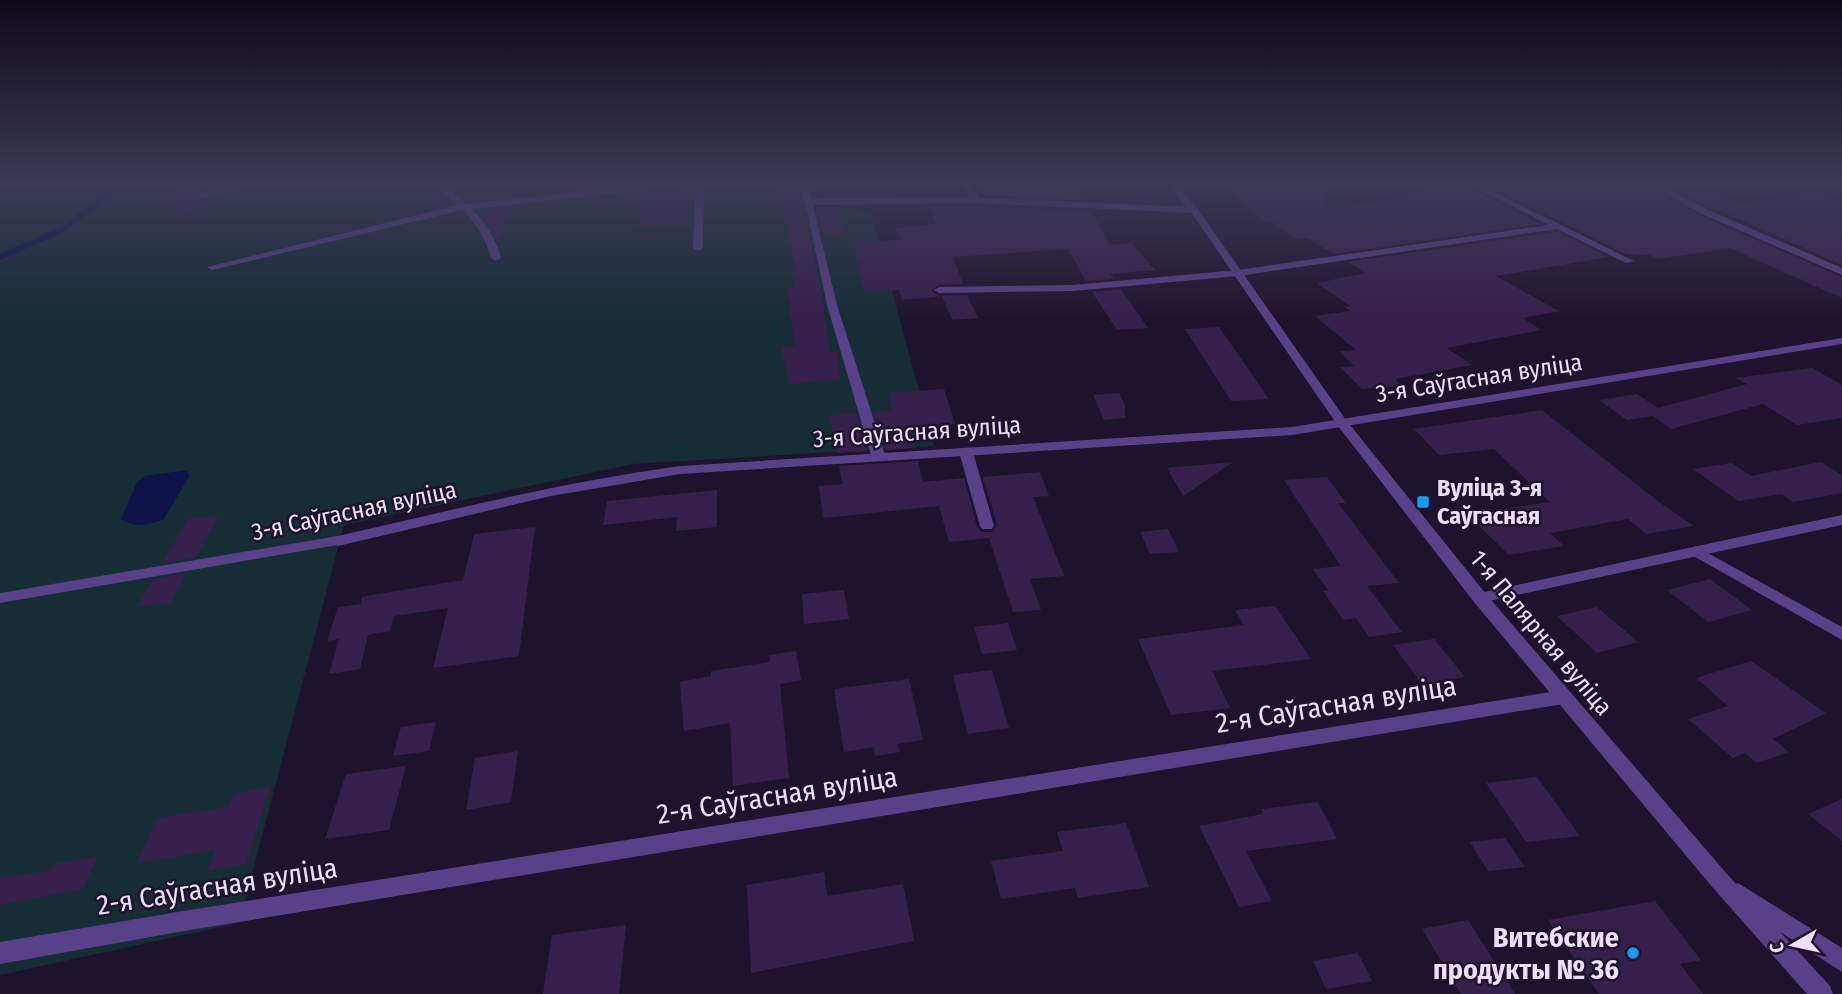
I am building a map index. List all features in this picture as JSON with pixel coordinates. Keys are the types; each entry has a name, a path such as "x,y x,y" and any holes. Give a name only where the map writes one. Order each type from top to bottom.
{"street":[{"path":"212,267 369,229"},
{"path":"483,229 495,246 496,258"},
{"path":"698,248 699,229"},
{"path":"814,229 832,305 879,458"},
{"name":"1-я Палярная вуліца","path":"1208,229 1342,423 1480,598 1720,881 1822,994"},
{"path":"939,290 1073,288 1238,273 1540,229"},
{"path":"1561,229 1629,261"},
{"path":"1745,229 1842,272"},
{"name":"3-я Саўгасная вуліца","path":"0,598 338,541 569,486 631,476 680,470 1292,431 1842,341"},
{"path":"966,452 987,526"},
{"path":"1480,598 1842,520"},
{"path":"1695,551 1842,635"},
{"name":"2-я Саўгасная вуліца","path":"0,953 1563,697"},
{"path":"1720,881 1842,961"}],"shaded area":[{"path":"0,229 875,229 934,446 633,464 344,525 239,923 0,975"},
{"path":"188,470 189,477 164,519 142,525 121,519 137,482 145,476"}],"building":[{"path":"490,229 504,229 499,244"},
{"path":"788,229 808,229 822,296 830,352 837,352 840,379 789,384 781,347 795,346 787,289 795,288 791,271 795,270"},
{"path":"821,229 845,229 846,232 823,236"},
{"path":"896,229 1101,229 1110,245 1132,243 1155,270 1110,274 1114,279 1086,281 1068,249 953,257 963,284 939,284 932,291 939,296 967,295 978,318 952,320 942,296 902,300 899,290 864,293 853,242 902,240"},
{"path":"1283,229 1503,229 1334,254 1307,238 1297,239"},
{"path":"1577,229 1732,229 1842,277 1842,298 1730,248 1658,259 1650,255 1627,254"},
{"path":"1762,229 1842,229 1842,265"},
{"path":"1557,232 1609,257 1496,276 1559,311 1523,318 1541,330 1447,348 1472,365 1395,379 1402,386 1362,389 1340,367 1354,366 1339,351 1356,350 1315,316 1350,311 1345,307 1350,306 1317,283 1366,273 1348,262"},
{"path":"1121,289 1148,328 1117,330 1092,292"},
{"path":"1219,327 1269,399 1231,401 1185,329"},
{"path":"1812,368 1842,385 1842,418 1797,425 1763,404 1671,429 1653,416 1627,420 1599,400 1637,394 1658,408 1747,384 1735,378"},
{"path":"944,389 955,424 924,427 925,430 910,432 915,448 886,450 874,412 892,410 888,393"},
{"path":"1119,393 1125,405 1125,418 1104,420 1093,395"},
{"path":"1542,410 1659,502 1694,526 1646,534 1628,519 1550,533 1564,546 1509,555 1476,523 1489,521 1480,513 1550,502 1494,449 1439,455 1414,429"},
{"path":"856,413 867,451 837,453 829,416"},
{"path":"918,461 923,482 964,478 977,527 982,532 992,532 997,525 983,477 1040,472 1049,496 1033,497 1064,576 1030,579 1041,610 1013,612 989,538 949,542 939,506 823,518 819,486 843,484 839,466"},
{"path":"1233,462 1183,496 1167,468"},
{"path":"1821,462 1842,475 1842,493 1793,502 1782,494 1738,501 1693,469 1732,463 1751,476"},
{"path":"1327,477 1346,503 1338,503 1399,583 1367,586 1402,632 1369,637 1356,618 1343,620 1323,591 1328,590 1313,569 1341,566 1284,480"},
{"path":"717,490 717,527 676,531 677,517 603,525 607,501"},
{"path":"219,516 196,557 162,563 188,519"},
{"path":"535,527 519,656 433,668 448,608 394,616 390,631 368,635 360,669 329,674 339,639 327,641 338,607 361,604 362,597 366,596 463,580 474,534"},
{"path":"1168,529 1179,552 1150,554 1140,532"},
{"path":"187,573 172,602 137,607 153,579"},
{"path":"1710,579 1752,610 1708,622 1667,590"},
{"path":"844,590 849,619 804,624 802,594"},
{"path":"1275,606 1311,659 1212,671 1230,708 1171,715 1138,639 1244,625 1235,610"},
{"path":"1597,607 1638,642 1597,653 1557,616"},
{"path":"1008,623 1017,650 982,654 974,627"},
{"path":"1434,639 1465,677 1422,684 1393,645"},
{"path":"796,651 801,680 780,684 789,778 733,786 730,723 684,731 680,682 711,676 711,671 770,662 769,655"},
{"path":"1751,661 1826,713 1773,739 1789,752 1757,763 1745,753 1733,758 1688,719 1728,706 1696,678"},
{"path":"992,670 1009,728 968,734 953,675"},
{"path":"909,679 923,740 897,744 900,752 875,756 874,747 844,752 834,689"},
{"path":"436,722 429,751 393,756 401,727"},
{"path":"518,751 511,802 466,810 475,758"},
{"path":"406,766 389,830 325,839 346,774"},
{"path":"1537,777 1580,836 1526,842 1486,783"},
{"path":"271,787 246,864 208,871 215,850 137,863 157,818 228,807 234,793"},
{"path":"1842,799 1842,841 1808,814"},
{"path":"1318,802 1337,839 1246,851 1272,901 1239,907 1199,826 1263,814 1261,809"},
{"path":"1126,823 1149,887 1078,898 1075,888 1001,899 991,861 1063,851 1057,832"},
{"path":"1505,838 1525,867 1488,871 1470,842"},
{"path":"98,856 83,889 0,905 0,877 50,871 53,864"},
{"path":"824,872 827,896 903,884 914,941 751,973 747,885"},
{"name":"Витебские продукты № 36","path":"1655,901 1701,960 1680,964 1703,994 1599,994 1548,920"},
{"path":"1468,920 1515,994 1461,994 1422,929"},
{"path":"626,925 619,994 543,994 552,935"},
{"path":"1358,953 1372,981 1326,989 1313,961"}],"waterway":[{"path":"0,257 62,229"}],"place":[{"name":"Вуліца 3-я Саўгасная","path":"1423,502"},
{"name":"Витебские продукты № 36","path":"1633,953"}]}
